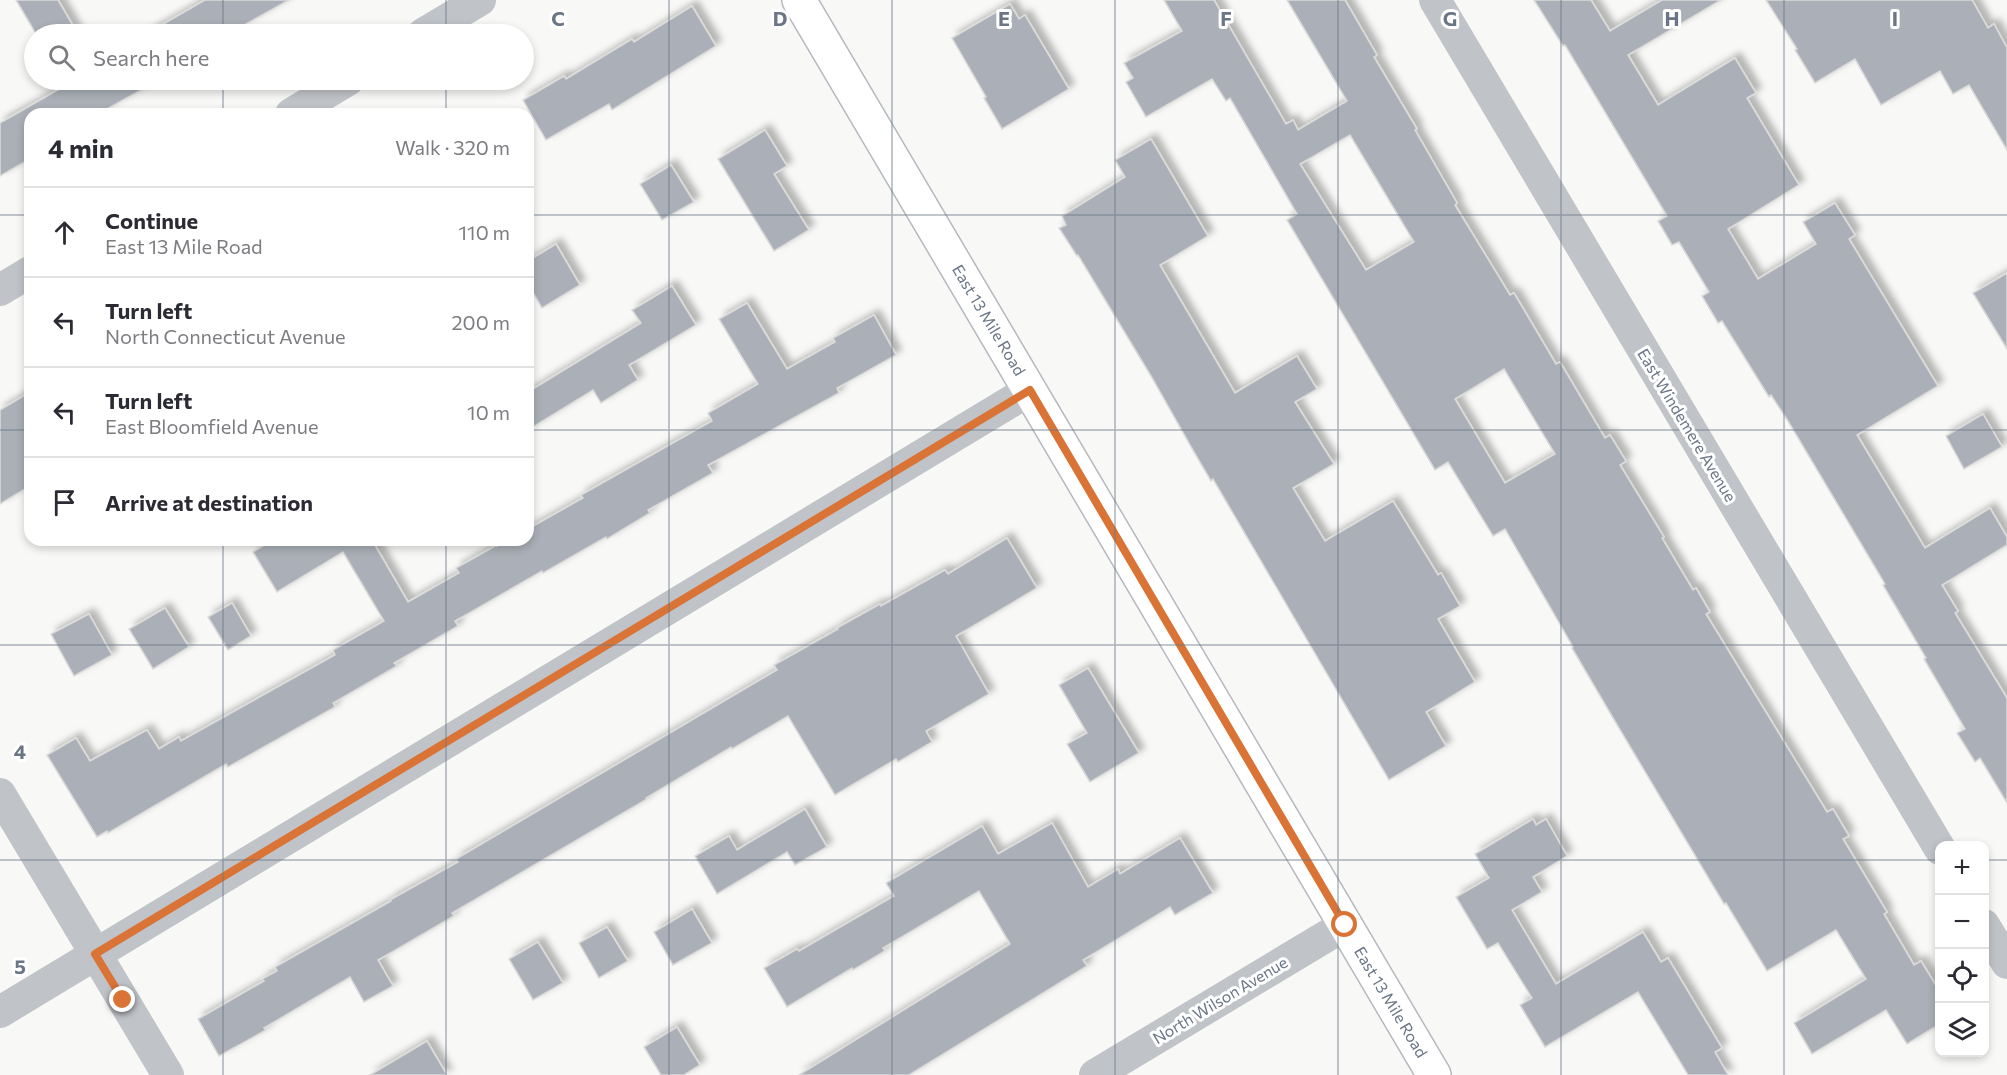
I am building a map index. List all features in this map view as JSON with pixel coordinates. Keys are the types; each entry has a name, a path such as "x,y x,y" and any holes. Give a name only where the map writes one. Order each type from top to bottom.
{"main road":[{"name":"East 13 Mile Road","path":"799,0 1434,1075"}],"street":[{"path":"440,24 480,0"},
{"name":"East Windemere Avenue","path":"1435,0 1935,841"},
{"path":"301,108 331,90"},
{"path":"0,290 24,276"},
{"path":"0,1012 1030,390"},
{"path":"0,794 168,1075"},
{"name":"North Wilson Avenue","path":"1095,1075 1345,925"},
{"path":"1989,933 2007,963"}],"building":[{"path":"16,0 58,0 72,24 30,24"},
{"path":"205,0 289,0 246,24 163,24"},
{"path":"1164,0 1214,0 1286,124 1293,120 1298,130 1347,101 1287,0 1345,0 1377,55 1374,57 1457,203 1455,205 1510,295 1514,293 1556,364 1560,362 1605,438 1610,435 1626,461 1620,465 1693,590 1696,588 1710,612 1706,614 1827,812 1833,809 1849,836 1843,839 1887,912 1884,914 1914,965 1921,961 1935,984 1935,1027 1907,1044 1886,1010 1812,1054 1794,1023 1866,979 1836,930 1767,971 1726,903 1724,904 1616,723 1505,529 1493,536 1448,462 1435,470 1287,220 1297,214 1230,98 1226,101 1212,79 1146,117 1126,82 1133,78 1124,63 1182,31","holes":["1350,135 1414,242 1366,270 1300,164","1504,369 1555,454 1505,483 1455,399"]},
{"path":"1534,0 1591,0 1610,31 1662,0 1721,0 1628,55 1658,105 1735,58 1756,93 1747,98 1799,185 1728,229 1758,279 1816,244 1803,222 1835,203 1855,235 1849,239 1938,386 1857,435 1925,548 1990,508 2007,537 2007,545 1942,585 1958,611 1955,613 2007,698 2007,803 1980,758 1975,762 1957,733 1965,729 1883,585 1885,584 1788,421 1771,395 1769,397 1722,321 1718,323 1702,296 1709,292 1679,242 1672,245 1658,221 1667,216 1565,45 1563,46"},
{"path":"1766,0 1972,0 1988,28 1994,24 2007,48 2007,150 1969,85 1953,94 1940,71 1881,105 1855,59 1815,83"},
{"path":"1010,4 1019,19 1025,15 1069,89 1002,129 952,38"},
{"path":"692,6 716,46 612,110 609,104 546,140 534,119 534,108 528,108 523,100 564,76 566,79 632,39 634,42"},
{"path":"58,90 141,90 109,108 26,108"},
{"path":"24,109 24,162 0,176 0,123"},
{"path":"765,130 787,166 774,174 809,230 774,251 718,159"},
{"path":"1151,139 1208,236 1160,265 1235,393 1297,356 1317,389 1295,402 1334,464 1293,488 1325,541 1393,501 1438,575 1441,573 1460,606 1438,619 1475,682 1426,712 1446,746 1389,780 1213,479 1211,481 1151,376 1078,255 1059,228 1066,225 1062,216 1125,177 1115,160"},
{"path":"671,165 694,202 662,220 640,184"},
{"path":"556,244 580,285 542,308 534,294 534,257"},
{"path":"2007,273 2007,349 1973,293"},
{"path":"672,286 696,325 629,365 638,380 601,403 593,390 534,426 534,388 641,323 632,310"},
{"path":"747,303 787,369 835,342 833,338 874,315 896,355 837,388 839,393 708,465 713,473 648,510 650,513 607,539 606,537 543,573 542,571 455,621 458,626 394,663 397,666 333,703 335,707 228,767 226,764 108,833 107,831 97,837 47,755 76,738 90,761 147,730 159,749 179,737 181,741 335,655 333,650 384,621 343,552 277,592 253,552 262,546 375,546 408,602 459,573 456,568 495,546 534,546 534,526 583,498 581,495 712,421 708,413 758,384 719,319"},
{"path":"24,396 24,490 0,504 0,410"},
{"path":"1983,414 2002,447 1964,469 1946,436"},
{"path":"1007,538 1037,588 956,636 989,694 926,731 932,742 898,762 896,759 835,795 788,716 732,749 731,747 452,913 454,916 378,960 393,986 364,1002 350,977 264,1028 266,1030 219,1056 198,1019 264,981 262,979 277,971 275,967 458,862 456,859 777,670 774,665 837,628 945,570 948,574"},
{"path":"232,603 251,636 228,650 208,617"},
{"path":"165,608 189,647 153,669 129,629"},
{"path":"89,614 112,655 74,676 51,634"},
{"path":"1088,668 1139,753 1090,782 1067,744 1087,733 1059,685"},
{"path":"805,809 827,847 795,865 787,852 717,894 695,856 729,836 737,850"},
{"path":"1533,819 1536,825 1546,819 1567,856 1533,877 1542,892 1512,910 1556,984 1643,932 1661,962 1668,958 1722,1048 1715,1052 1728,1075 1688,1075 1638,992 1545,1047 1520,1005 1532,998 1498,943 1487,949 1456,897 1489,878 1475,854"},
{"path":"1052,823 1088,887 1118,869 1120,874 1180,838 1213,893 1175,915 1170,907 1083,960 1087,966 909,1075 799,1075 1010,944 979,891 883,948 885,951 787,1007 764,968 797,949 799,951 894,896 886,883 982,826 998,854"},
{"path":"692,909 712,943 673,965 654,932"},
{"path":"607,927 628,961 599,978 579,943"},
{"path":"538,942 563,983 533,1000 509,959"},
{"path":"677,1027 700,1065 684,1075 661,1075 644,1047"},
{"path":"427,1041 447,1075 370,1075"}],"route":[{"path":"123,1000 95,954 1030,390 1345,925"}]}
